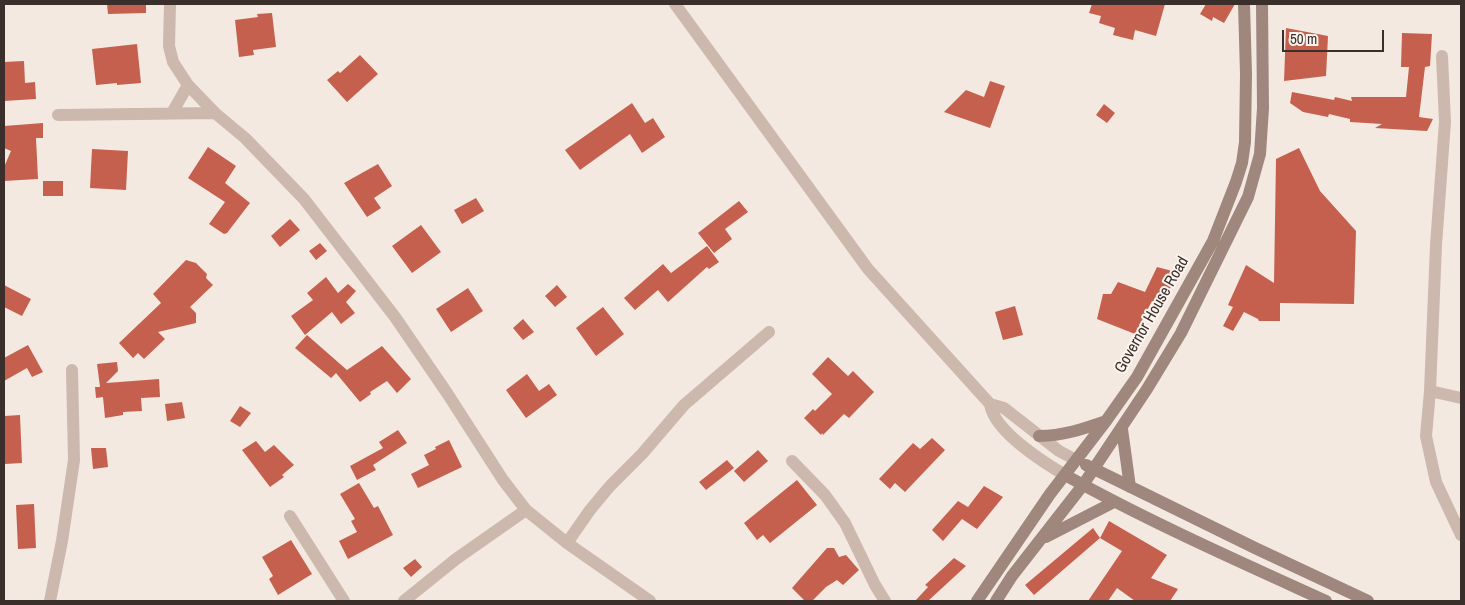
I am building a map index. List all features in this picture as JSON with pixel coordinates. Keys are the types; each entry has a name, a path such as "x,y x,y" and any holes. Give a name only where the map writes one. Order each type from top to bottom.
{"main road":[{"name":"Governor House Road","path":"977,601 1050,494 1137,377 1213,241 1236,182 1242,163 1245,142 1244,4"},
{"name":"Governor House Road","path":"996,601 1012,576 1083,484 1122,429 1181,332 1248,197 1260,154 1263,108 1262,4"},
{"path":"1039,436 1058,436 1106,421"},
{"path":"1122,429 1130,487"},
{"path":"1076,460 1368,601"},
{"path":"1065,475 1114,502 1209,548 1326,601"},
{"path":"1041,539 1114,502"}],"street":[{"path":"170,4 169,46 173,62 188,85 304,198 395,316 503,480 526,510 567,543 650,601"},
{"path":"675,4 868,270 990,404 994,416 1019,444 1065,475"},
{"path":"1442,56 1444,122 1426,436 1436,482 1461,534"},
{"path":"172,113 188,85"},
{"path":"58,114 215,113"},
{"path":"567,543 600,498 642,454 684,405 769,332"},
{"path":"50,601 62,540 74,460 72,370"},
{"path":"1430,391 1461,398"},
{"path":"990,404 1004,408 1059,451 1076,460"},
{"path":"792,461 824,495 846,523 874,585 885,601"},
{"path":"404,601 456,559 526,510"},
{"path":"290,516 344,601"}],"building":[{"path":"107,4 146,4 146,13 108,14"},
{"path":"1092,4 1165,4 1156,36 1135,30 1133,40 1113,35 1115,28 1099,23 1101,16 1089,13"},
{"path":"1206,4 1235,4 1224,23 1213,17 1212,21 1200,14"},
{"path":"272,13 276,47 253,50 254,55 239,57 235,20 258,17 257,14"},
{"path":"1286,28 1328,36 1326,76 1284,81"},
{"path":"1402,33 1432,34 1430,66 1425,67 1419,117 1433,119 1427,131 1375,128 1382,124 1350,122 1350,119 1329,114 1328,117 1303,112 1290,103 1292,92 1334,100 1335,97 1352,101 1351,97 1406,97 1409,67 1401,67"},
{"path":"137,44 141,83 96,85 92,49"},
{"path":"360,55 378,74 347,102 327,80 338,71 340,73"},
{"path":"24,61 25,83 35,82 36,99 4,101 4,62"},
{"path":"990,81 1005,86 990,128 944,112 966,90 984,97"},
{"path":"632,103 645,123 653,118 665,137 642,153 630,134 580,170 565,150"},
{"path":"1104,104 1115,113 1107,123 1096,115"},
{"path":"43,123 43,138 36,138 38,179 4,181 4,167 11,151 4,148 4,126"},
{"path":"208,147 236,166 225,183 250,203 227,233 224,234 209,224 225,202 188,178"},
{"path":"1299,148 1320,191 1356,231 1354,304 1280,303 1280,321 1259,321 1244,312 1233,331 1223,326 1233,307 1228,305 1246,265 1274,283 1276,159"},
{"path":"92,149 128,151 126,190 90,188"},
{"path":"378,164 392,186 374,198 381,208 367,217 344,183"},
{"path":"43,181 63,181 63,196 43,196"},
{"path":"476,198 484,211 462,224 454,210"},
{"path":"739,201 748,212 725,229 732,239 714,253 698,233"},
{"path":"290,219 300,230 280,247 271,236"},
{"path":"421,225 441,252 412,273 392,246"},
{"path":"320,243 327,251 316,260 309,251"},
{"path":"707,246 719,262 709,269 707,267 668,302 658,290 635,310 624,298 663,264 671,273"},
{"path":"186,260 196,263 207,274 206,278 213,285 190,307 196,313 196,323 158,332 165,339 144,359 138,353 133,358 119,343 161,303 153,294"},
{"path":"1157,267 1176,272 1164,306 1152,301 1135,334 1097,319 1103,294 1111,294 1118,282 1145,292"},
{"path":"326,277 338,293 348,284 356,291 346,302 355,313 341,324 332,312 305,335 291,316 313,300 307,293"},
{"path":"4,285 31,299 22,316 4,307"},
{"path":"557,285 567,297 555,307 545,296"},
{"path":"468,288 483,311 451,332 436,309"},
{"path":"1015,306 1023,335 1003,340 995,312"},
{"path":"603,307 624,334 596,356 576,328"},
{"path":"523,319 534,332 523,340 513,328"},
{"path":"307,335 347,370 382,346 411,379 397,393 387,381 370,392 371,394 360,402 336,373 331,378 295,348"},
{"path":"28,345 43,372 32,377 27,368 4,381 4,358"},
{"path":"828,357 848,376 853,371 874,392 849,418 844,414 821,435 804,418 813,409 815,411 832,394 812,374"},
{"path":"117,362 118,371 106,383 159,379 160,397 141,398 142,411 123,412 123,415 105,418 103,397 96,398 95,387 100,387 97,364"},
{"path":"527,374 539,391 549,384 557,395 526,418 506,390"},
{"path":"182,402 185,418 167,421 165,404"},
{"path":"240,406 251,413 240,427 230,421"},
{"path":"20,415 22,463 5,464 4,416"},
{"path":"398,430 407,443 373,465 376,470 357,480 350,466 383,448 379,442"},
{"path":"932,438 945,450 905,492 895,483 890,489 879,479 913,443 920,449"},
{"path":"449,440 462,467 418,488 411,474 429,465 424,455"},
{"path":"256,441 265,452 274,445 294,465 282,475 284,477 270,487 242,450"},
{"path":"91,448 106,448 108,467 93,469"},
{"path":"758,450 768,461 744,482 734,471"},
{"path":"727,460 734,468 706,490 699,482"},
{"path":"797,480 817,505 770,543 763,535 757,540 744,523"},
{"path":"359,483 374,508 378,506 393,535 348,559 339,541 357,532 351,521 355,519 340,494"},
{"path":"984,486 1003,497 977,529 962,519 943,541 932,530 958,501 968,507"},
{"path":"34,504 36,548 18,549 16,505"},
{"path":"1109,521 1167,555 1151,578 1178,589 1170,601 1135,601 1117,588 1108,601 1088,601 1122,551 1100,538"},
{"path":"1093,528 1100,538 1034,595 1025,585"},
{"path":"291,540 312,574 278,595 269,579 273,576 262,557"},
{"path":"827,548 834,548 839,557 846,555 859,570 843,585 837,580 826,587 812,601 805,601 792,588"},
{"path":"954,558 966,566 928,601 915,601 928,587 925,585"},
{"path":"415,559 422,567 411,577 403,568"}]}
